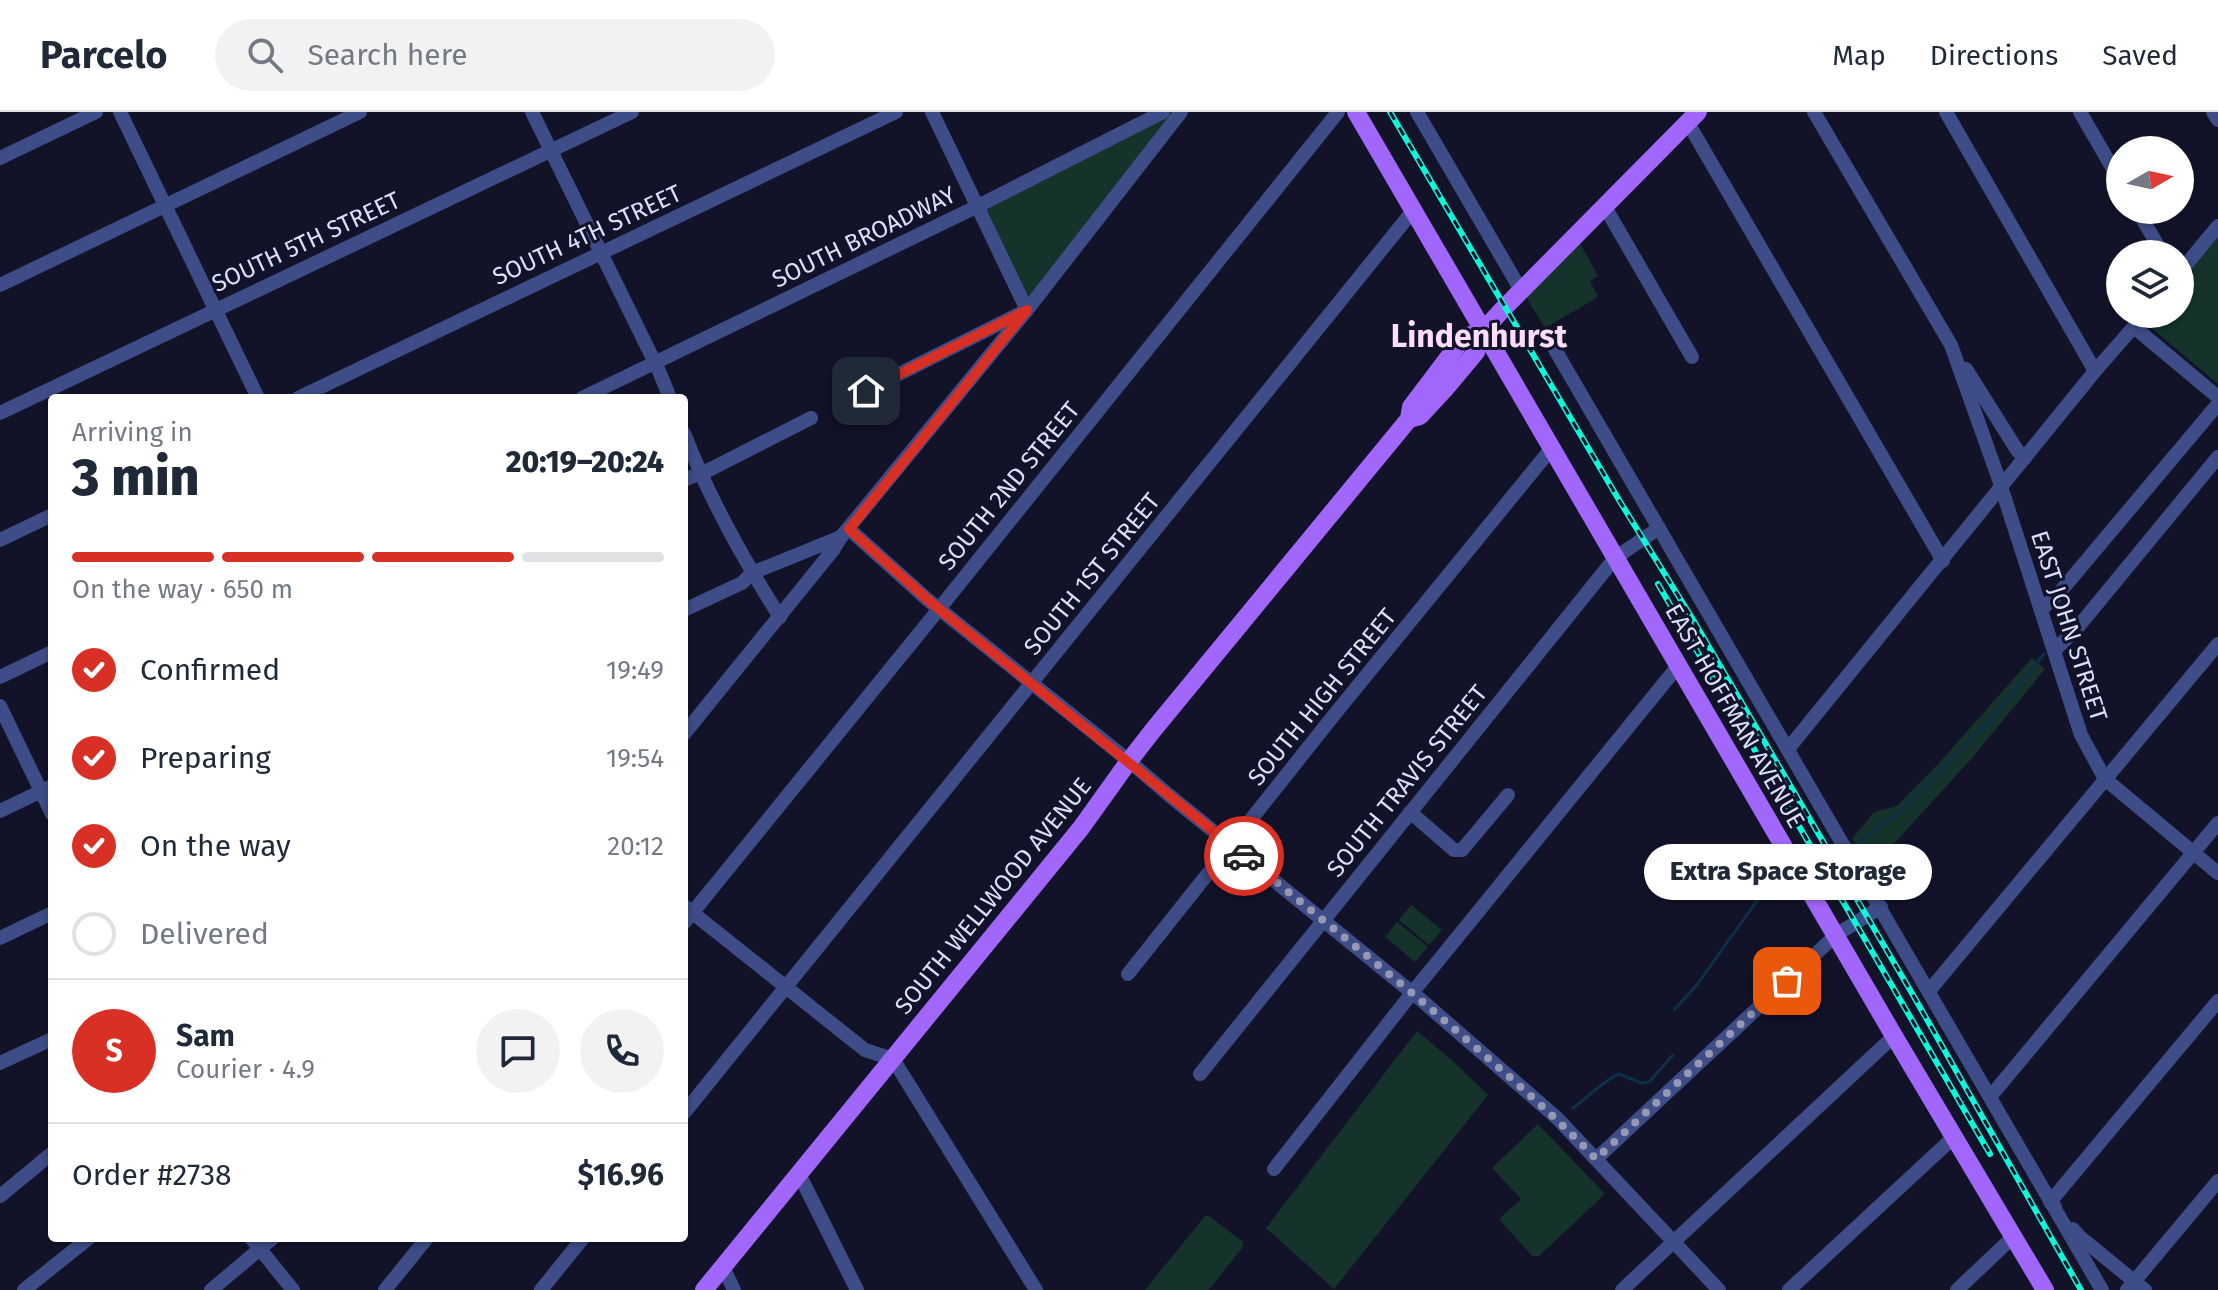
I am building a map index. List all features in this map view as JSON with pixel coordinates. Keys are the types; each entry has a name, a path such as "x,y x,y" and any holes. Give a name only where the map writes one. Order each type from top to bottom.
{"main road":[{"name":"EAST HOFFMAN AVENUE","path":"1356,112 2045,1290"},
{"name":"SOUTH WELLWOOD AVENUE","path":"704,1290 1081,828 1129,761 1409,419 1420,416 1476,352 1482,332 1693,118"}],"street":[{"path":"0,158 96,112"},
{"path":"120,112 256,394"},
{"path":"0,285 360,112"},
{"path":"532,112 668,394"},
{"name":"SOUTH 5TH STREET","path":"0,413 632,112"},
{"name":"SOUTH 4TH STREET","path":"306,394 896,112"},
{"path":"932,112 1027,310"},
{"name":"SOUTH BROADWAY","path":"590,394 978,206 1163,112"},
{"path":"688,729 1027,310 1181,112"},
{"name":"SOUTH 2ND STREET","path":"688,913 939,609 1338,112"},
{"path":"1418,112 1522,292"},
{"name":"EAST JOHN STREET","path":"1814,112 1951,345 2025,458"},
{"path":"1946,112 2095,371"},
{"path":"2080,112 2106,157"},
{"path":"2213,112 2218,120"},
{"path":"1693,118 1943,561"},
{"path":"1605,207 1692,357"},
{"name":"SOUTH 1ST STREET","path":"688,1108 1412,212"},
{"path":"2194,255 2218,226"},
{"path":"839,404 1027,310"},
{"path":"1788,749 2133,328"},
{"path":"2135,328 2218,397"},
{"name":"EAST HOFFMAN AVENUE","path":"1550,341 2102,1290"},
{"name":"EAST JOHN STREET","path":"1951,345 2081,735 2105,779 2218,873"},
{"path":"2041,610 2060,592 2218,404"},
{"path":"688,478 811,418"},
{"path":"688,443 699,472 752,573 780,617"},
{"name":"SOUTH HIGH STREET","path":"1128,974 1551,449"},
{"path":"2054,651 2078,627 2218,457"},
{"path":"0,540 48,517"},
{"name":"SOUTH TRAVIS STREET","path":"1200,1074 1615,558 1659,528"},
{"path":"845,533 1324,920 1557,1118 1719,1290"},
{"path":"688,608 742,583 752,573 845,533"},
{"path":"1929,991 2218,644"},
{"path":"0,677 48,654"},
{"path":"1274,1169 1412,993 1678,666"},
{"path":"0,706 46,789 0,811"},
{"path":"1410,812 1458,851 1464,849 1508,795"},
{"path":"1990,1097 2218,823"},
{"path":"1596,1159 1836,935 1881,907"},
{"path":"0,938 48,915"},
{"path":"688,915 865,1050 893,1059 1036,1290"},
{"path":"2218,1001 2050,1202 2080,1237 2136,1287 2218,1181"},
{"path":"1622,1290 1894,1036"},
{"path":"0,1063 48,1041"},
{"path":"1789,1290 1954,1137"},
{"path":"0,1196 48,1156"},
{"path":"799,1174 857,1290"},
{"path":"1957,1290 2013,1237"},
{"path":"24,1290 84,1242"},
{"path":"254,1242 293,1290"},
{"path":"211,1290 269,1242"},
{"path":"385,1290 424,1242"},
{"path":"541,1290 580,1242"},
{"path":"723,1267 734,1290"}],"green space":[{"path":"1176,112 1028,298 986,209"},
{"path":"2218,234 2218,384 2151,328 2194,328 2194,266"},
{"path":"1577,238 1598,276 1590,281 1598,297 1545,328 1523,292"},
{"path":"2032,658 2045,669 1972,758 1891,847 1867,858 1852,839 1874,812 1897,806"},
{"path":"1411,905 1442,930 1429,945 1399,920"},
{"path":"1397,922 1428,947 1415,962 1385,937"},
{"path":"1417,1031 1488,1095 1334,1289 1266,1228"},
{"path":"1538,1124 1605,1194 1539,1256 1532,1256 1499,1219 1521,1199 1492,1168"},
{"path":"1205,1216 1243,1242 1243,1247 1210,1288 1145,1290"}],"waterway":[{"path":"1855,845 1898,813 1991,719 2044,654"},
{"path":"1674,1010 1696,986 1766,888 1777,882"},
{"path":"1573,1108 1619,1074 1641,1083 1649,1082 1673,1055"}],"railway":[{"path":"1390,112 1692,618 2081,1290"},
{"path":"1658,584 1990,1154"}],"way so far":[{"path":"1244,856 1420,999 1557,1118 1596,1159 1787,981"}],"place":[{"name":"Extra Space Storage","path":"1787,981"}],"district":[{"name":"Lindenhurst","path":"1479,336"}],"route":[{"path":"866,391 1027,310 849,529 928,600 1244,856"}]}
